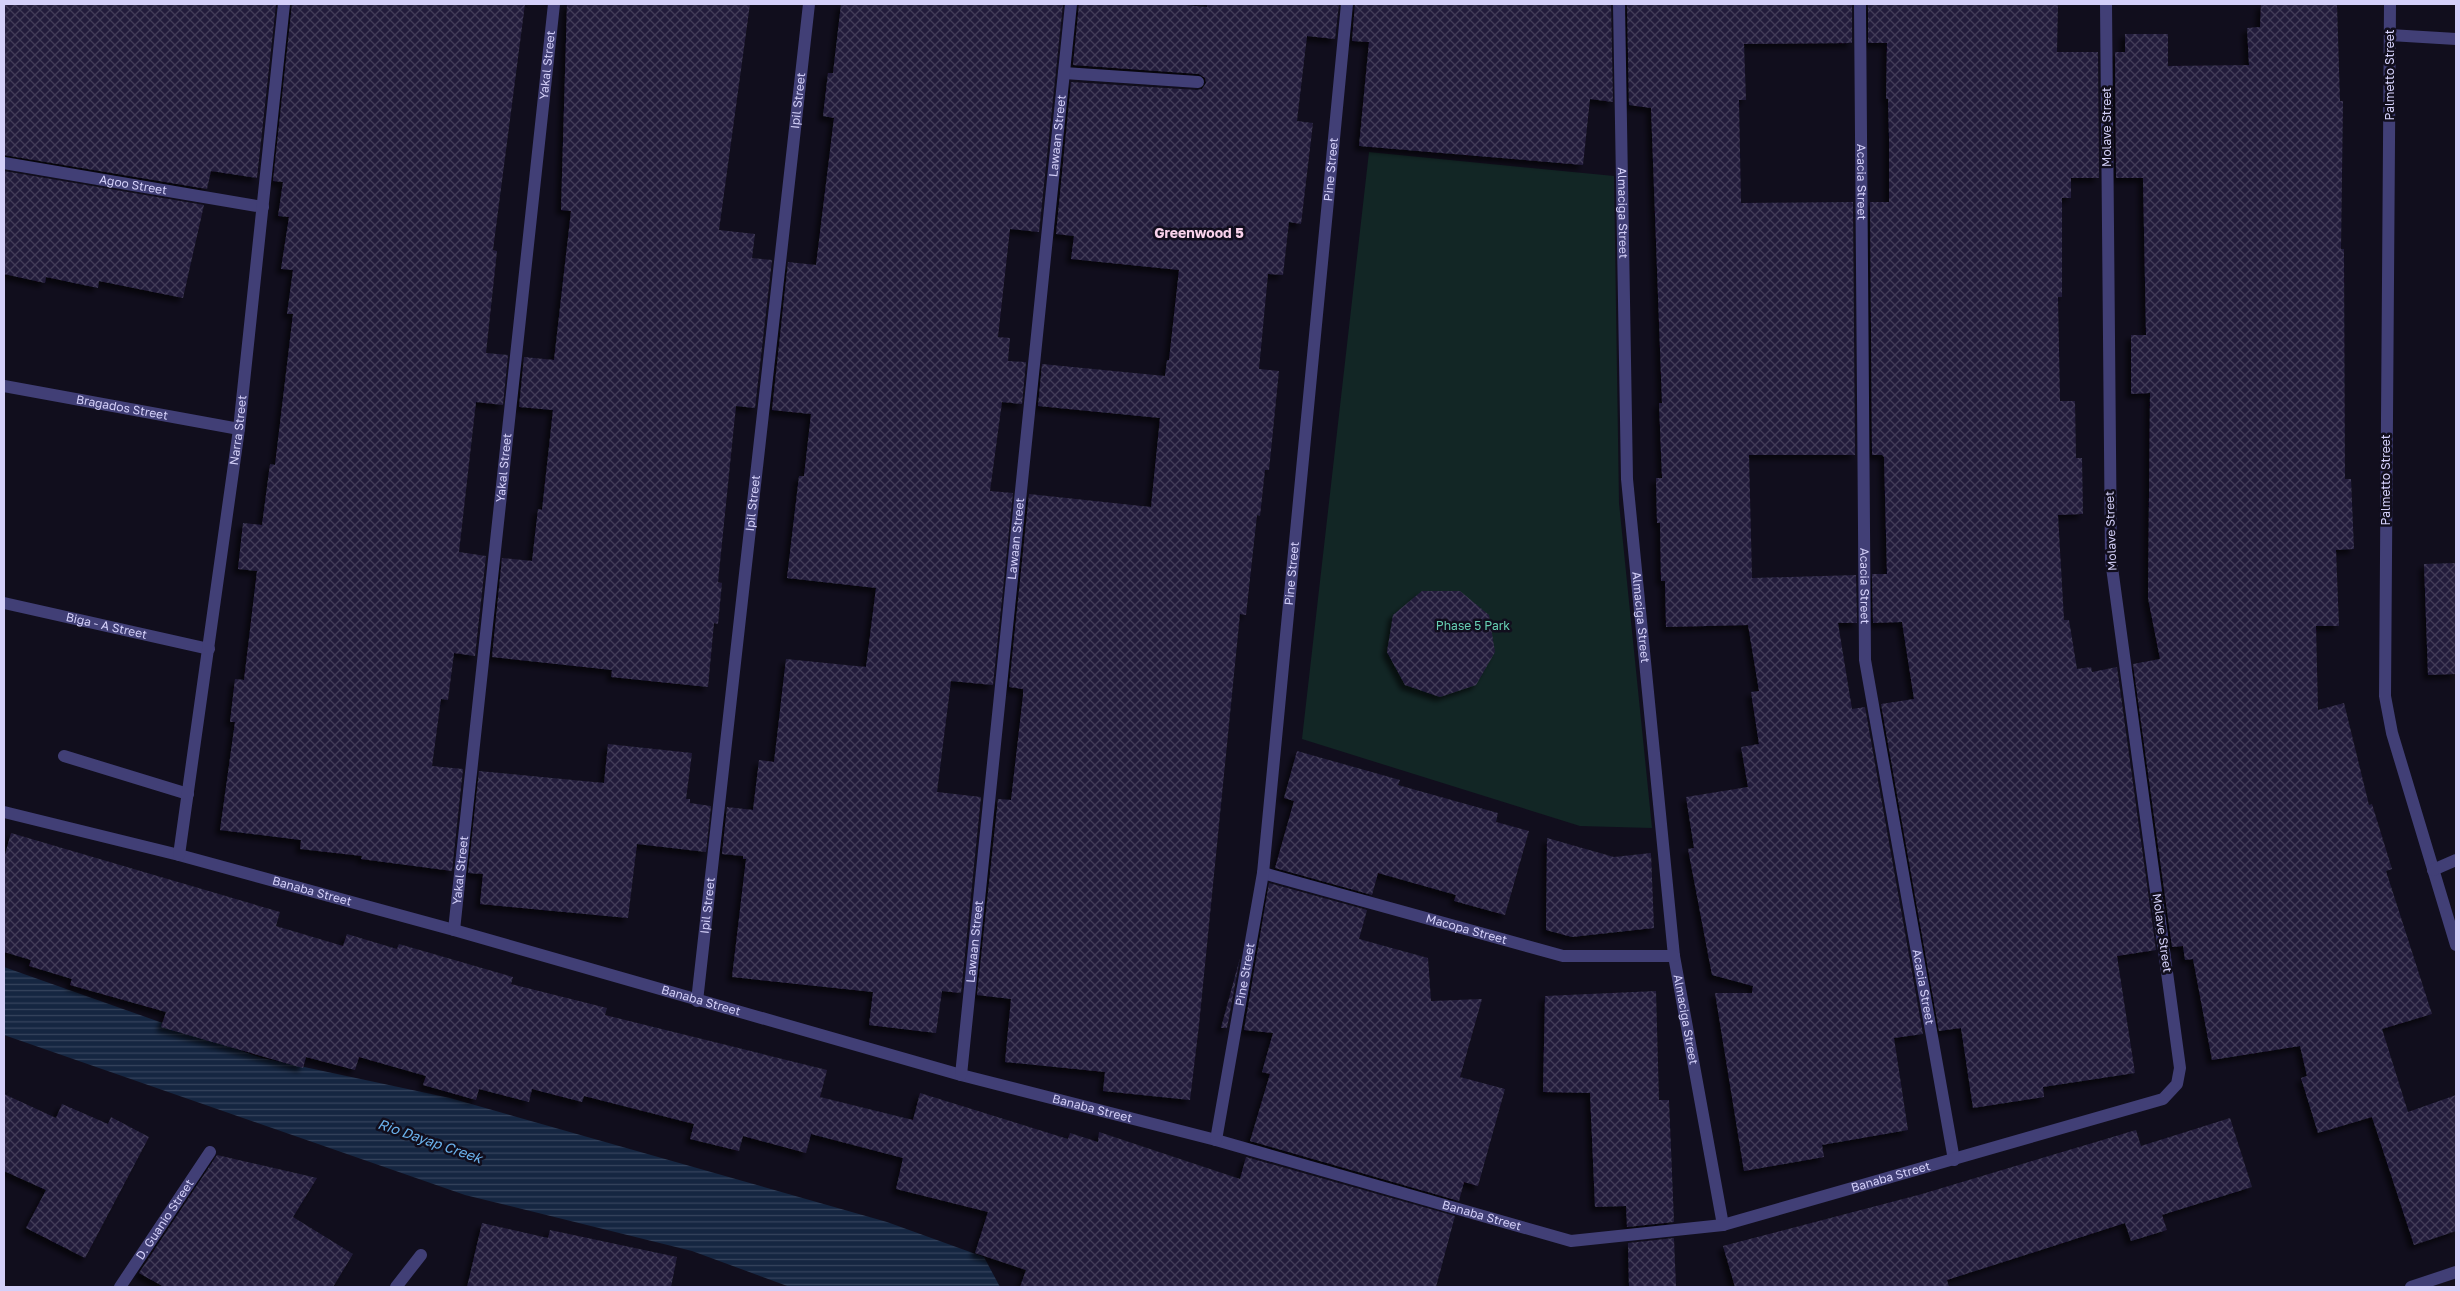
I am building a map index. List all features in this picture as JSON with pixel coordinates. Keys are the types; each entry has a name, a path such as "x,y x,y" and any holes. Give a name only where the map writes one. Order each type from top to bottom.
{"street":[{"name":"Narra Street","path":"178,856 239,429 284,4"},
{"name":"Yakal Street","path":"454,930 554,4"},
{"name":"Ipil Street","path":"696,1002 809,4"},
{"name":"Lawaan Street","path":"961,1075 1071,4"},
{"name":"Pine Street","path":"1216,1140 1263,873 1347,4"},
{"name":"Almaciga Street","path":"1619,4 1627,479 1674,956 1723,1225"},
{"name":"Acacia Street","path":"1860,4 1866,660 1954,1160"},
{"name":"Molave Street","path":"2106,4 2110,560 2180,1068 2177,1084"},
{"name":"Palmetto Street","path":"2390,4 2384,696 2392,734 2456,945"},
{"path":"2390,35 2456,39"},
{"path":"1064,73 1198,82"},
{"name":"Agoo Street","path":"4,163 263,208"},
{"name":"Bragados Street","path":"4,386 239,429"},
{"name":"Biga - A Street","path":"4,603 209,649"},
{"path":"64,756 188,794"},
{"name":"Banaba Street","path":"4,812 178,856 454,930 696,1002 961,1075 1216,1140 1571,1241 1723,1225 2163,1099 2177,1084"},
{"path":"2433,870 2456,860"},
{"name":"Macopa Street","path":"1263,873 1563,956 1674,956"},
{"name":"D. Guanio Street","path":"120,1287 210,1152"},
{"path":"396,1287 421,1255"},
{"path":"2411,1287 2456,1272"}],"green space":[{"name":"Phase 5 Park","path":"1369,152 1614,176 1619,503 1652,828 1580,826 1302,739"}],"water":[{"name":"Rio Dayap Creek","path":"4,967 262,1058 450,1098 887,1222 984,1257 1000,1287 790,1287 692,1251 465,1195 4,1035"}],"building":[{"path":"4,4 276,4 257,178 211,171 207,189 4,155"},
{"path":"292,4 525,4 493,250 497,251 486,353 508,355 503,405 476,402 459,552 486,556 475,656 454,653 448,700 441,699 432,766 463,769 452,871 361,859 362,856 300,849 301,840 220,830 235,722 230,722 235,679 244,680 257,571 238,569 243,523 262,525 270,464 275,465 293,314 287,314 293,270 281,269 289,217 278,216 283,182 273,181"},
{"path":"567,4 750,4 719,230 755,234 752,258 772,260 755,408 736,406 718,582 722,583 718,624 714,623 708,687 611,677 612,670 492,657 502,558 532,561 538,509 542,510 553,410 519,407 524,357 554,360 571,211 561,210"},
{"path":"841,4 1063,4 1039,232 1010,229 998,337 1010,338 1008,361 1026,362 1022,404 1002,402 990,491 1013,493 993,685 951,681 937,792 981,797 961,993 942,991 936,1033 869,1025 873,992 732,977 746,859 743,859 743,856 722,854 727,807 753,810 759,760 774,762 786,659 866,667 876,588 787,578 799,476 804,476 811,414 772,410 788,262 816,265 834,118 823,116 828,73 833,73"},
{"path":"1079,4 1175,4 1207,7 1207,4 1339,4 1335,39 1307,36 1297,121 1313,123 1301,224 1289,222 1283,275 1268,274 1259,369 1279,371 1269,470 1265,470 1260,516 1257,515 1246,615 1240,614 1190,1100 1103,1091 1105,1072 1005,1062 1011,999 977,995 998,799 1011,800 1023,696 1023,689 1009,687 1029,494 1151,507 1160,418 1038,406 1042,364 1165,376 1167,360 1169,360 1179,270 1071,259 1074,236 1056,234 1071,82 1197,90 1202,89 1206,83 1205,78 1199,74 1073,65"},
{"path":"1355,4 1611,4 1613,102 1590,99 1583,165 1359,146 1369,42 1352,41"},
{"path":"1627,4 1852,4 1852,43 1744,44 1746,100 1739,100 1741,203 1853,202 1855,455 1749,455 1752,578 1856,575 1857,623 1838,623 1852,709 1865,707 1923,1034 1894,1038 1908,1130 1822,1145 1824,1157 1744,1171 1715,993 1752,993 1753,986 1712,975 1688,849 1694,848 1686,797 1748,787 1741,747 1759,744 1751,692 1759,691 1748,625 1666,627 1665,581 1661,581 1660,523 1657,523 1656,478 1662,478 1659,403 1662,403 1651,108 1629,105"},
{"path":"1868,4 2058,4 2057,52 2098,52 2099,178 2071,178 2071,198 2062,198 2062,297 2058,297 2060,401 2075,401 2076,458 2082,458 2083,514 2058,515 2064,620 2069,620 2077,669 2091,667 2092,672 2117,667 2156,950 2117,956 2135,1073 2043,1087 2044,1097 1973,1108 1961,1028 1939,1031 1881,704 1914,699 1902,622 1873,623 1872,574 1887,574 1884,457 1882,455 1872,455 1870,202 1889,202 1889,138 1888,99 1886,99 1887,43 1868,43"},
{"path":"2261,4 2337,4 2340,101 2343,101 2341,249 2344,249 2345,479 2351,479 2354,549 2336,550 2339,626 2316,626 2318,710 2344,703 2369,805 2372,804 2392,869 2386,871 2432,1014 2382,1029 2408,1112 2456,1095 2456,1231 2414,1245 2372,1117 2318,1133 2301,1078 2307,1076 2300,1046 2212,1060 2193,959 2185,960 2183,946 2172,947 2133,664 2160,659 2148,598 2150,393 2131,394 2131,335 2146,335 2143,178 2116,178 2115,52 2125,52 2125,34 2168,34 2168,66 2249,65 2247,28 2260,27"},
{"path":"4,171 204,205 183,298 99,281 98,288 46,277 45,283 4,274"},
{"path":"2456,563 2456,674 2428,675 2424,564"},
{"path":"1422,591 1460,591 1489,615 1495,652 1476,685 1440,697 1405,685 1387,652 1393,615"},
{"path":"608,744 692,753 686,799 690,799 690,803 711,806 706,852 637,844 628,918 480,904 483,874 468,873 479,771 604,783"},
{"path":"1297,751 1400,780 1398,785 1498,813 1496,822 1529,831 1505,915 1454,901 1456,895 1378,873 1372,895 1275,868 1294,801 1284,798"},
{"path":"11,833 280,912 276,926 343,946 347,934 397,949 399,944 513,977 511,984 607,1008 605,1015 827,1070 820,1097 913,1120 920,1093 1068,1139 1070,1133 1098,1142 1099,1132 1240,1179 1246,1157 1455,1216 1436,1287 1020,1287 1026,1270 975,1253 988,1212 896,1189 903,1158 811,1134 806,1153 743,1136 739,1151 690,1139 694,1124 584,1096 582,1102 532,1089 529,1102 479,1089 476,1100 423,1085 426,1076 359,1057 355,1070 306,1057 303,1068 161,1027 166,1012 70,985 72,979 29,966 31,960 4,952 4,858"},
{"path":"1547,838 1614,857 1651,853 1654,928 1572,937 1546,930"},
{"path":"1269,883 1367,910 1359,939 1428,958 1431,1001 1482,999 1460,1077 1505,1089 1478,1186 1464,1182 1459,1201 1250,1141 1270,1074 1262,1072 1273,1033 1244,1030"},
{"path":"1240,958 1227,1028 1221,1028"},
{"path":"1656,991 1659,1100 1669,1100 1674,1222 1627,1227 1626,1206 1595,1207 1590,1093 1543,1092 1545,996"},
{"path":"4,1094 56,1118 62,1104 108,1124 111,1117 149,1137 85,1258 26,1228 46,1190 4,1171"},
{"path":"2230,1118 2252,1187 2162,1215 2167,1230 2131,1241 2125,1223 1947,1280 1949,1287 1735,1287 1723,1246 1922,1194 2136,1130 2141,1146"},
{"path":"217,1155 317,1178 293,1217 353,1254 333,1287 164,1287 139,1273"},
{"path":"482,1223 548,1238 550,1230 677,1257 671,1287 467,1287"},
{"path":"1674,1238 1676,1287 1629,1287 1628,1243"}],"district":[{"name":"Greenwood 5","path":"1199,233"}]}
